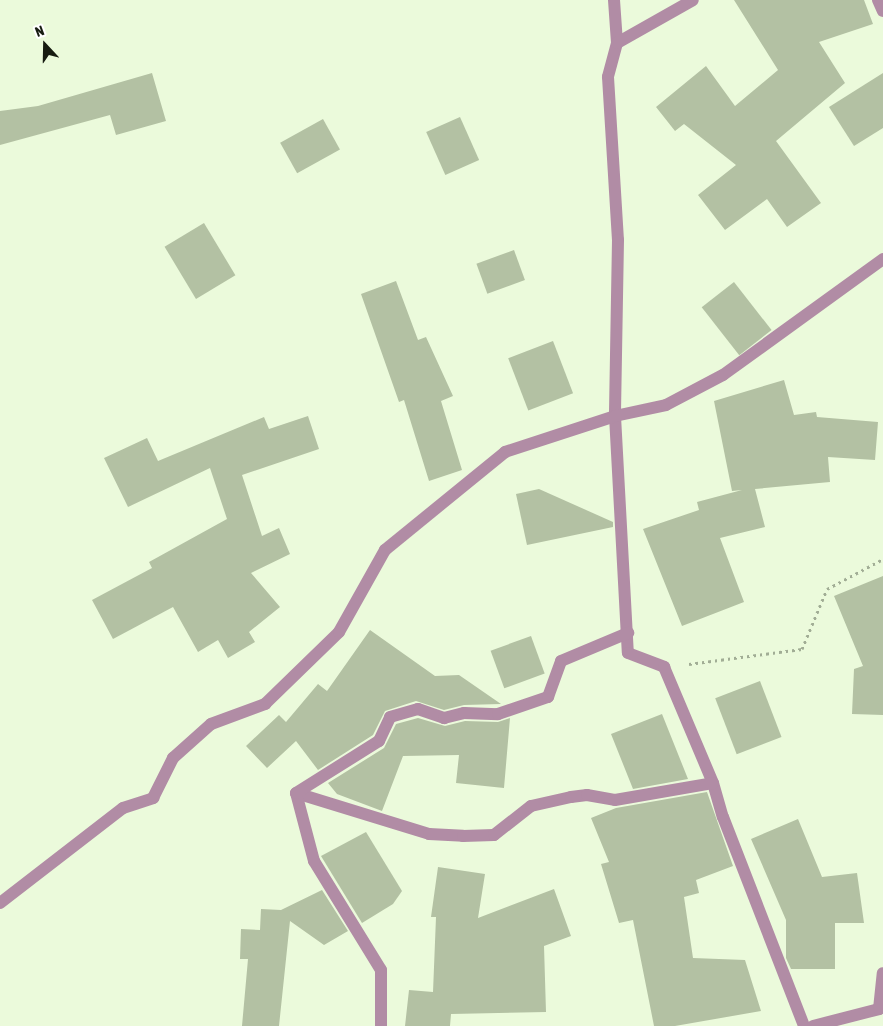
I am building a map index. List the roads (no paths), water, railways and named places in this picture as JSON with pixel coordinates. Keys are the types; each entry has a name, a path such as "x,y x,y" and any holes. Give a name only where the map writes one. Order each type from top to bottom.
{"street":[{"path":"614,0 617,43 608,77 618,240 615,416 628,653 664,667 713,783 723,817 804,1026"},
{"path":"617,43 693,0"},
{"path":"878,0 883,11"},
{"path":"0,903 124,808 152,798 173,758 211,724 265,704 339,632 385,550 505,452 615,416 666,405 722,375 883,259"},
{"path":"296,794 379,741 390,717 418,709 444,718 464,712 498,714 548,696 561,661 628,633"},
{"path":"296,794 429,834 463,836 494,835 532,806 571,797 587,795 615,800 713,783"},
{"path":"296,794 314,861 381,970 381,1026"},
{"path":"813,1026 880,1009 883,974"}]}
